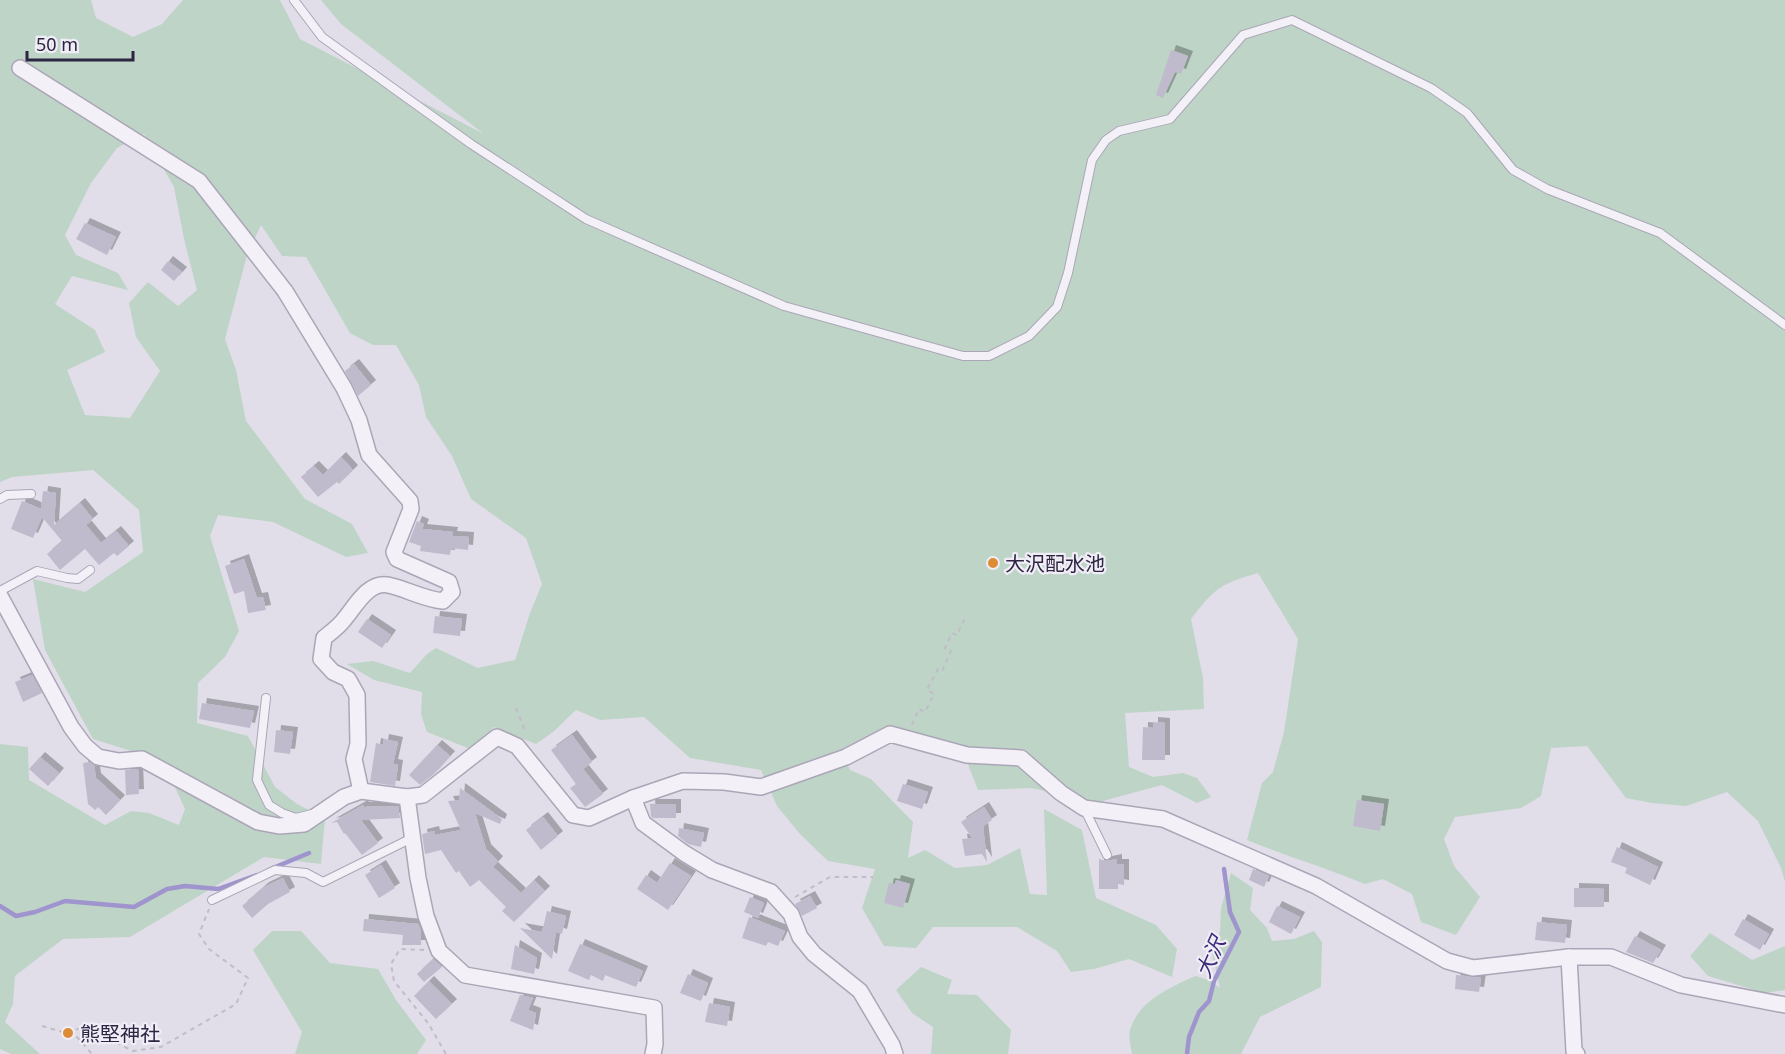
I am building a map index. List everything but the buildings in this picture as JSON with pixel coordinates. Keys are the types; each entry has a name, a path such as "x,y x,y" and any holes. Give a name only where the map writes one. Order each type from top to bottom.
{"street":[{"path":"20,68 199,181 285,291 344,388 359,420 369,455 410,501 411,509 394,552 397,559 449,582 452,592 443,601 431,600 387,584 375,586 366,593 341,624 324,638 321,659 333,672 348,680 357,695 358,744 354,759 361,791"},
{"path":"0,596 71,728 85,746 98,757 119,761 142,759 258,822 279,826 304,824 344,797 361,791 407,796 423,795 497,736 517,746 573,815 589,818 633,798 682,781 724,782 761,787 846,757 890,734 967,755 1021,758 1061,793 1084,808 1163,819 1316,886 1447,961 1473,968 1569,957 1611,957 1682,985 1785,1005"},
{"path":"407,796 426,916 439,951 465,975 654,1008 653,1054"},
{"path":"633,798 643,823 684,853 712,870 771,892 791,914 800,937 814,954 860,992 892,1045 895,1054"},
{"path":"1569,957 1574,1051 1577,1054"}],"lane":[{"path":"294,0 322,37 471,144 586,219 784,306 963,356 989,356 1029,336 1057,307 1068,273 1092,160 1106,140 1119,131 1170,119 1244,35 1292,20 1431,88 1467,113 1513,170 1547,189 1660,233 1785,325"},
{"path":"0,499 7,495 31,494"},
{"path":"0,591 37,571 67,579 78,579 90,570"},
{"path":"266,698 257,780 269,805 296,818 323,811"},
{"path":"1084,808 1107,855"},
{"path":"212,900 275,870 306,873 323,882 412,838"}],"path":[{"path":"906,739 919,710 925,712 934,694 927,690 938,669 942,671 951,651 945,648 952,633 957,635 965,618"},
{"path":"516,708 525,731 517,746"},
{"path":"783,905 830,877 873,877"},
{"path":"68,1034 83,1026 133,1051 161,1047 236,1004 248,978 209,949 199,934 212,900"},
{"path":"439,951 400,950 392,964 394,981 428,1023 446,1054"},
{"path":"42,1026 76,1036 92,1054"}],"green space":[{"path":"0,0 91,0 96,18 133,37 162,24 183,0 280,0 300,39 484,134 341,24 321,0 1785,0 1785,882 1781,868 1758,821 1727,792 1686,806 1626,798 1587,746 1551,748 1541,796 1521,808 1455,817 1444,839 1454,866 1480,897 1456,935 1421,922 1412,894 1383,879 1365,884 1247,840 1262,783 1273,772 1284,732 1298,639 1258,573 1219,588 1191,619 1203,678 1204,709 1125,713 1129,767 1153,777 1183,773 1197,778 1211,797 1197,803 1162,785 1099,802 1031,788 978,790 960,744 893,729 841,750 850,770 871,779 913,822 908,858 925,850 955,868 987,865 1020,848 1030,894 1047,895 1044,809 1082,830 1096,898 1156,925 1177,949 1172,977 1129,959 1094,969 1071,972 1057,951 1017,927 933,927 916,948 884,946 862,908 875,869 828,861 800,834 777,806 761,770 690,758 644,717 600,720 576,710 553,732 536,744 494,727 473,750 427,732 421,714 422,692 374,680 347,664 373,661 410,673 427,654 436,648 478,668 515,660 542,584 526,538 471,499 452,456 426,417 419,385 396,345 373,345 350,333 306,257 282,256 261,225 247,255 225,339 236,370 246,421 305,499 352,524 368,553 346,557 273,522 218,515 210,536 239,631 225,657 198,683 197,723 248,736 275,787 297,804 325,818 321,864 264,857 130,937 63,939 15,976 13,1004 5,1022 40,1054 11,1054 0,1049 0,744 28,747 29,780 105,825 131,811 149,813 179,825 185,809 163,761 93,739 45,650 33,579 85,592 143,552 139,510 93,470 12,477 0,482","holes":["144,134 174,187 197,290 178,306 148,282 129,303 136,337 160,371 130,418 85,415 67,370 105,352 95,330 55,304 72,276 128,290 118,273 76,255 65,235 91,183 117,148"]},
{"path":"1231,873 1253,888 1250,910 1267,928 1272,941 1294,939 1314,931 1322,942 1321,987 1260,1017 1241,1054 1132,1054 1129,1032 1134,1020 1140,1011 1157,996 1195,976 1209,980 1220,988 1212,953 1220,932 1221,908"},
{"path":"272,931 301,931 330,963 378,969 396,1000 426,1040 417,1054 295,1054 302,1032 253,950"},
{"path":"1710,933 1752,960 1785,946 1785,990 1765,993 1708,976 1690,956"},
{"path":"921,967 952,980 947,994 977,995 1011,1030 1008,1054 931,1054 933,1027 912,1013 896,990"}],"waterway":[{"path":"273,868 309,853"},
{"name":"大沢","path":"1187,1054 1189,1037 1199,1012 1209,1001 1214,981 1239,932 1230,912 1224,869"},
{"path":"0,906 16,916 65,901 134,907 167,889 185,886 218,889 257,875"}],"place":[{"name":"大沢配水池","path":"993,563"},
{"name":"熊堅神社","path":"68,1033"}]}
